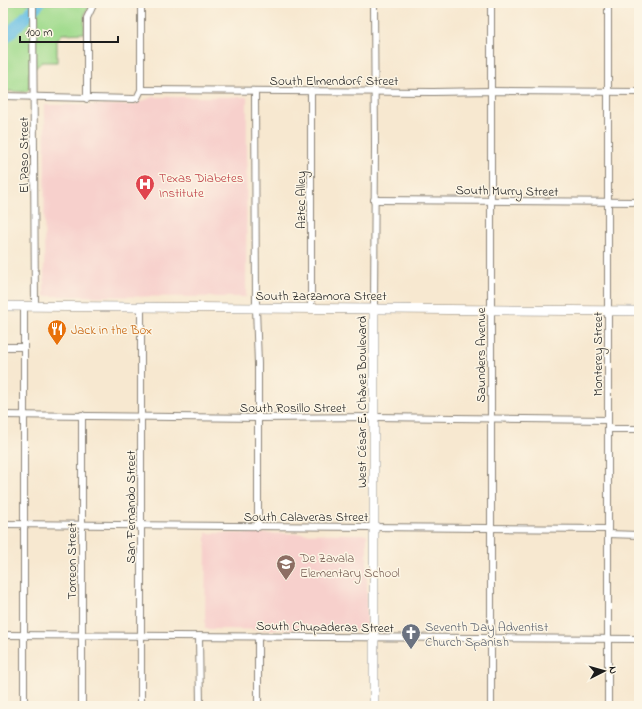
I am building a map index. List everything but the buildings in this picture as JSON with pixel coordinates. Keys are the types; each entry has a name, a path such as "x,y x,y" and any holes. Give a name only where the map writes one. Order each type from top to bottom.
{"main road":[{"name":"South Zarzamora Street","path":"3,306 639,311"},
{"name":"West César E. Chávez Boulevard","path":"374,308 374,706"}],"street":[{"name":"El Paso Street","path":"33,3 35,306"},
{"path":"87,99 87,18 94,3"},
{"path":"3,96 87,99 137,98 141,90 141,3"},
{"name":"West César E. Chávez Boulevard","path":"374,3 374,308"},
{"name":"Saunders Avenue","path":"491,3 491,706"},
{"name":"Monterey Street","path":"608,3 608,706"},
{"name":"South Elmendorf Street","path":"141,90 639,92"},
{"path":"255,91 258,527"},
{"name":"Aztec Alley","path":"311,91 311,308"},
{"name":"South Murry Street","path":"374,200 639,202"},
{"path":"24,306 24,706"},
{"name":"San Fernando Street","path":"141,307 141,706"},
{"path":"3,348 24,347"},
{"name":"South Rosillo Street","path":"3,415 608,420"},
{"name":"Torreon Street","path":"82,415 82,706"},
{"path":"608,429 639,429"},
{"name":"South Calaveras Street","path":"3,524 491,528 608,532 639,535"},
{"name":"South Chupaderas Street","path":"3,634 82,636 141,635 639,639"},
{"path":"200,706 201,636"},
{"path":"258,636 258,706"}],"shaded area":[{"name":"Texas Diabetes Institute","path":"153,97 247,97 246,297 44,296 45,105 132,105"},
{"name":"De Zavala Elementary School","path":"206,533 367,534 367,630 205,629"}],"green space":[{"path":"3,3 91,3 85,14 84,33 62,34 57,40 57,62 42,62 29,73 29,89 26,92 3,91"}],"waterway":[{"path":"3,40 39,3"}],"place":[{"name":"Texas Diabetes Institute","path":"145,201"},
{"name":"Jack in the Box","path":"57,346"},
{"name":"De Zavala Elementary School","path":"286,581"},
{"name":"Seventh Day Adventist Church Spanish","path":"411,650"}]}
